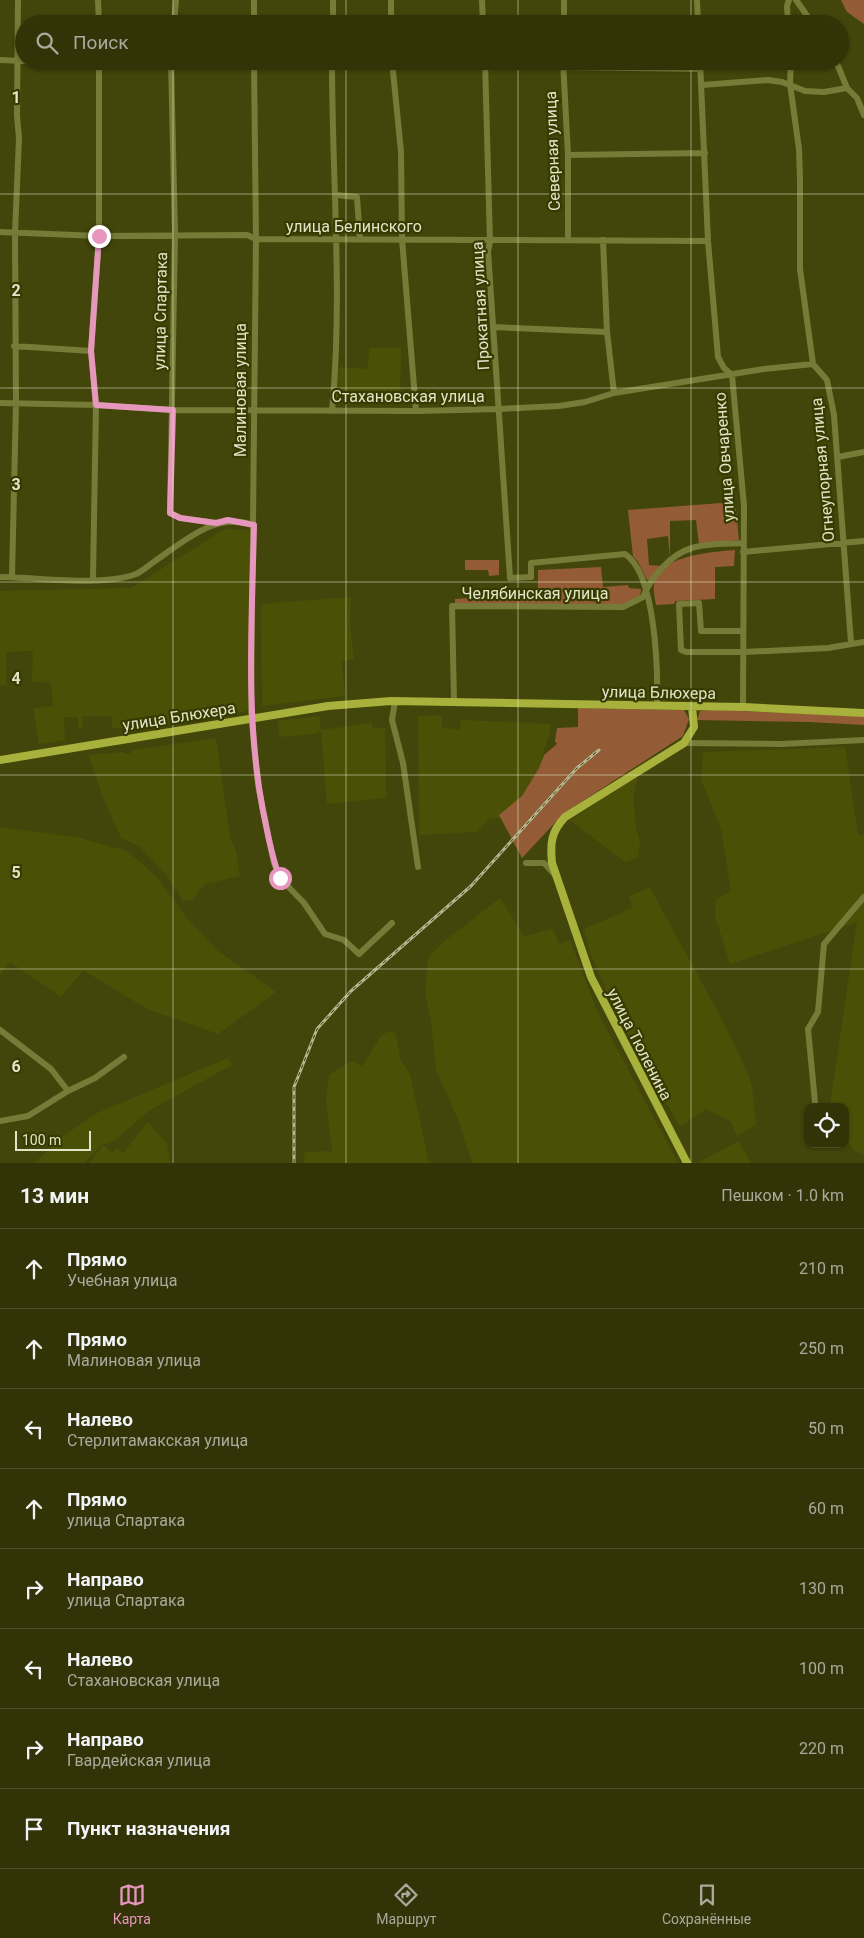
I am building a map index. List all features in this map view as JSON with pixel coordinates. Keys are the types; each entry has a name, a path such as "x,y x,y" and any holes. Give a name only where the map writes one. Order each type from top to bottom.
{"main road":[{"name":"улица Блюхера","path":"0,760 328,706 395,701 743,707 864,713"},
{"path":"684,743 694,727 692,707"},
{"name":"улица Тюленина","path":"684,743 571,813 560,822 554,831 550,844 556,876 590,977 687,1163"}],"street":[{"path":"18,0 19,15"},
{"path":"98,0 98,15"},
{"path":"175,15 176,0"},
{"path":"254,0 254,15"},
{"path":"333,0 333,15"},
{"path":"390,0 390,15"},
{"path":"482,0 483,15"},
{"path":"564,0 564,15"},
{"path":"697,0 698,15"},
{"path":"788,15 789,0"},
{"path":"796,0 807,15"},
{"path":"0,60 15,61"},
{"path":"12,577 16,403 14,346 15,233 19,138 17,116 20,70"},
{"path":"93,579 96,405 91,351 99,236 99,70"},
{"name":"улица Спартака","path":"171,70 175,234 170,513 180,518 216,523"},
{"name":"Малиновая улица","path":"254,70 256,239 253,410 252,718 258,785 274,863 280,878 304,903 325,934 344,940 359,954 392,923"},
{"path":"332,70 337,240 337,360 332,410"},
{"path":"394,70 401,152 402,239 416,411"},
{"name":"Прокатная улица","path":"485,70 490,242 488,251 510,578 531,577 531,563 625,554 636,562 647,587"},
{"name":"Северная улица","path":"563,70 568,155 568,239"},
{"name":"улица Овчаренко","path":"700,70 708,241 718,357 724,368 732,375 744,506 742,552 743,707"},
{"name":"Огнеупорная улица","path":"791,70 790,84 798,149 800,270 813,364 827,380 838,457 843,545 852,643"},
{"path":"840,70 848,88 861,99 864,114"},
{"path":"702,85 768,80 790,84 805,91 824,92 848,88"},
{"path":"568,155 705,153"},
{"path":"336,195 357,198 360,239"},
{"name":"улица Белинского","path":"0,232 99,236 247,234 256,239 402,239 490,242 568,239 708,241"},
{"path":"603,240 607,332 614,393"},
{"path":"493,327 607,332"},
{"path":"14,346 91,351"},
{"name":"Стахановская улица","path":"0,403 96,405 173,410 416,411 500,409 559,406 585,402 614,393 813,364"},
{"path":"838,457 864,452"},
{"path":"0,577 53,580 122,578 138,573 187,539 216,523 228,520 254,525"},
{"path":"742,552 843,545 864,541"},
{"name":"Челябинская улица","path":"454,702 452,606 623,606 643,597 647,587 664,565 691,548 743,544"},
{"path":"647,587 657,670 656,706"},
{"path":"742,631 701,631 699,603 679,604 682,650 686,652 744,652 828,648 864,642"},
{"path":"395,701 392,720 399,740 418,867"},
{"path":"684,743 781,744 864,740"},
{"path":"526,863 544,863 556,876"},
{"path":"815,1102 808,1029 818,1012 824,944 864,897"},
{"path":"0,1030 51,1069 68,1091"},
{"path":"0,1121 28,1116 68,1091 95,1078 124,1057"}],"shaded area":[{"path":"841,0 864,0 864,24 847,12"},
{"path":"369,348 401,348 400,404 336,404 337,367 368,369"},
{"path":"735,502 739,540 699,544 696,520 670,521 670,558 668,536 647,539 649,565 662,566 647,580 633,556 628,510"},
{"path":"225,529 249,530 249,708 244,712 123,728 112,728 111,716 83,716 82,728 78,728 78,717 64,717 65,740 39,744 33,708 53,706 51,683 32,681 33,651 6,652 6,685 0,685 0,591 131,588"},
{"path":"735,550 734,566 715,567 715,599 675,601 674,604 656,605 654,585 657,575 665,567 687,557"},
{"path":"465,560 499,560 499,575 489,576 488,570 465,570"},
{"path":"601,567 603,587 628,585 629,588 641,589 640,597 621,605 455,604 455,599 506,596 513,589 538,590 538,570"},
{"path":"351,597 350,623 354,659 342,662 345,696 262,706 261,604"},
{"path":"578,708 684,710 689,719 683,736 564,813 522,858 499,815 522,796 539,768 544,755 557,744 555,741 557,728 578,727"},
{"path":"700,711 864,716 864,725 697,720"},
{"path":"442,715 442,727 460,730 461,720 551,724 539,768 522,796 499,818 490,818 477,832 419,835 418,716"},
{"path":"319,716 321,730 317,733 280,737 277,721"},
{"path":"372,723 372,728 385,728 386,798 327,804 321,730"},
{"path":"216,738 230,837 236,851 240,876 205,884 193,899 183,901 165,873 139,846 121,838 102,795 89,755 122,752 125,754 131,753 134,750"},
{"path":"845,747 858,835 864,835 864,1156 852,1148 849,1142 849,1103 830,1103 857,922 730,964 715,916 716,900 731,891 721,829 701,779 703,752"},
{"path":"638,775 633,797 636,827 640,842 638,858 625,862 570,820"},
{"path":"0,827 80,838 127,851 156,876 189,921 218,951 276,992 218,1034 147,1009 83,970 61,997 10,962 0,975"},
{"path":"650,888 725,1025 749,1076 756,1124 737,1136 731,1122 706,1109 680,1127 616,1012 590,953 584,929 632,908 629,896"},
{"path":"500,898 524,936 553,929 559,944 570,940 598,1013 678,1163 472,1163 459,1122 436,1070 431,1021 425,992 428,958 442,943"},
{"path":"389,1031 396,1034 400,1059 410,1074 429,1163 305,1163 304,1152 332,1151 326,1102 329,1075 351,1061 362,1066 382,1035"},
{"path":"228,1058 232,1065 150,1110 115,1140 100,1146 85,1163 34,1163 66,1134 97,1113"},
{"path":"148,1122 167,1144 170,1163 89,1163 103,1145 113,1153 117,1148 123,1153"},
{"path":"739,1141 751,1163 697,1163"}],"railway":[{"path":"294,1163 294,1087 317,1029 351,991 471,886 577,768 599,750"}],"route":[{"path":"99,236 91,351 96,405 173,410 170,513 172,516 216,523 228,520 243,521 254,525 251,712 258,785 268,838 280,878"}]}
